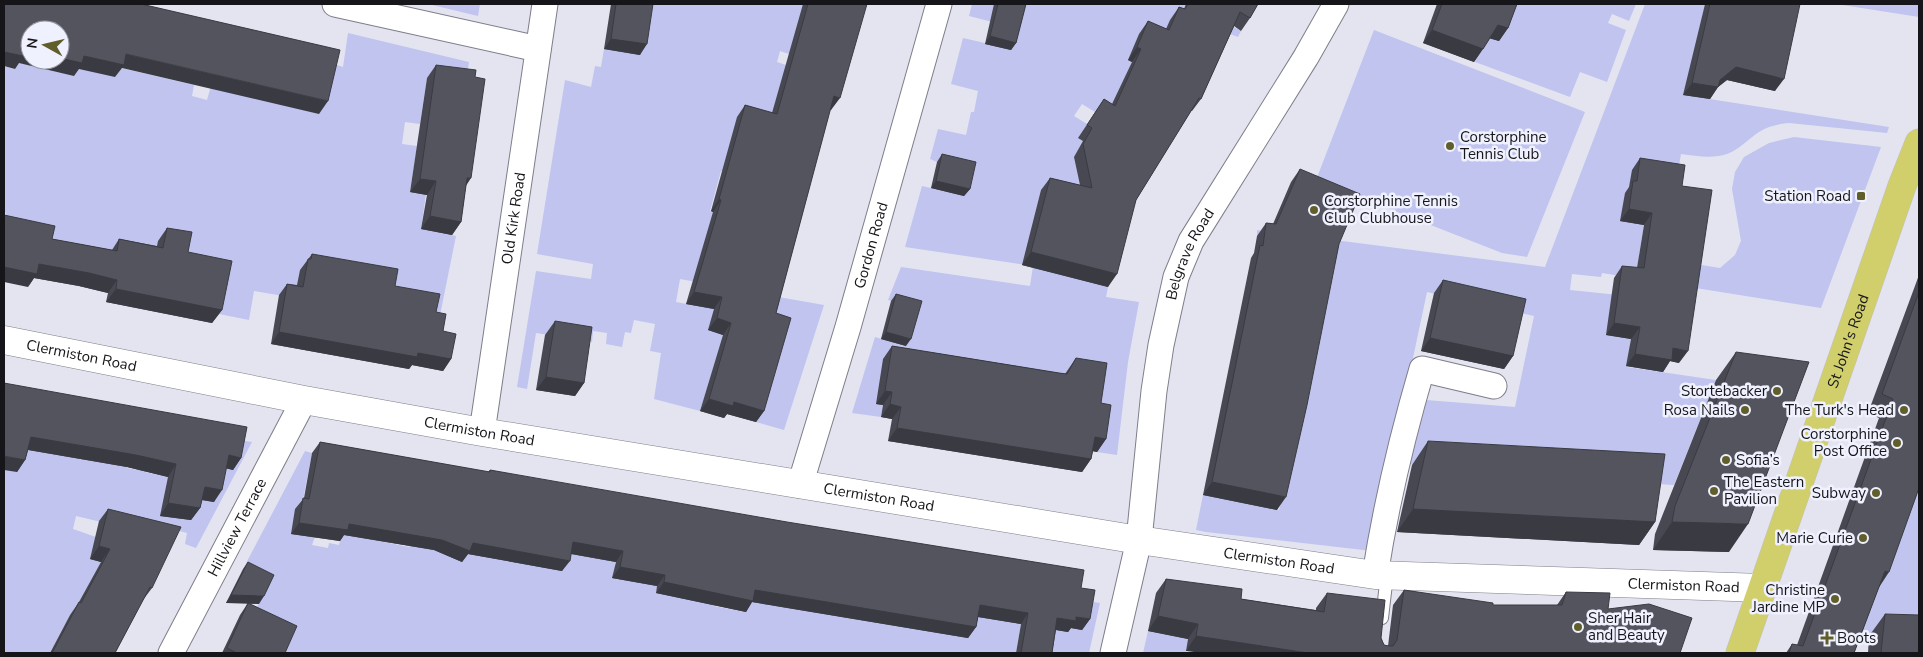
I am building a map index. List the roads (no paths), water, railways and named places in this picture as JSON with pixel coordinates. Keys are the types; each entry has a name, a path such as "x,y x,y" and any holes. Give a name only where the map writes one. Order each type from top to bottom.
{"main road":[{"name":"St John's Road","path":"1740,653 1762,588 1911,190 1919,143"}],"street":[{"path":"335,4 538,49"},
{"name":"Old Kirk Road","path":"482,432 545,4"},
{"name":"Gordon Road","path":"800,485 848,327 939,4"},
{"name":"Belgrave Road","path":"1113,653 1139,540 1158,363 1176,277 1191,241 1306,57 1336,4"},
{"name":"Clermiston Road","path":"4,340 304,400 482,432 1139,540 1381,575 1762,588"},
{"path":"1381,575 1388,502 1400,448 1422,369 1494,386"},
{"name":"Hillview Terrace","path":"171,653 304,400"}],"lane":[{"path":"1381,575 1381,634"}],"place":[{"name":"Corstorphine Tennis Club","path":"1450,146"},
{"name":"Station Road","path":"1861,196"},
{"name":"Corstorphine Tennis Club Clubhouse","path":"1314,210"},
{"name":"Stortebacker","path":"1777,391"},
{"name":"Rosa Nails","path":"1745,410"},
{"name":"The Turk's Head","path":"1904,410"},
{"name":"Corstorphine Post Office","path":"1897,443"},
{"name":"Sofia’s","path":"1726,460"},
{"name":"The Eastern Pavilion","path":"1714,491"},
{"name":"Subway","path":"1876,493"},
{"name":"Marie Curie","path":"1863,538"},
{"name":"Christine Jardine MP","path":"1835,599"},
{"name":"Sher Hair and Beauty","path":"1578,627"},
{"name":"Boots","path":"1827,638"}]}
